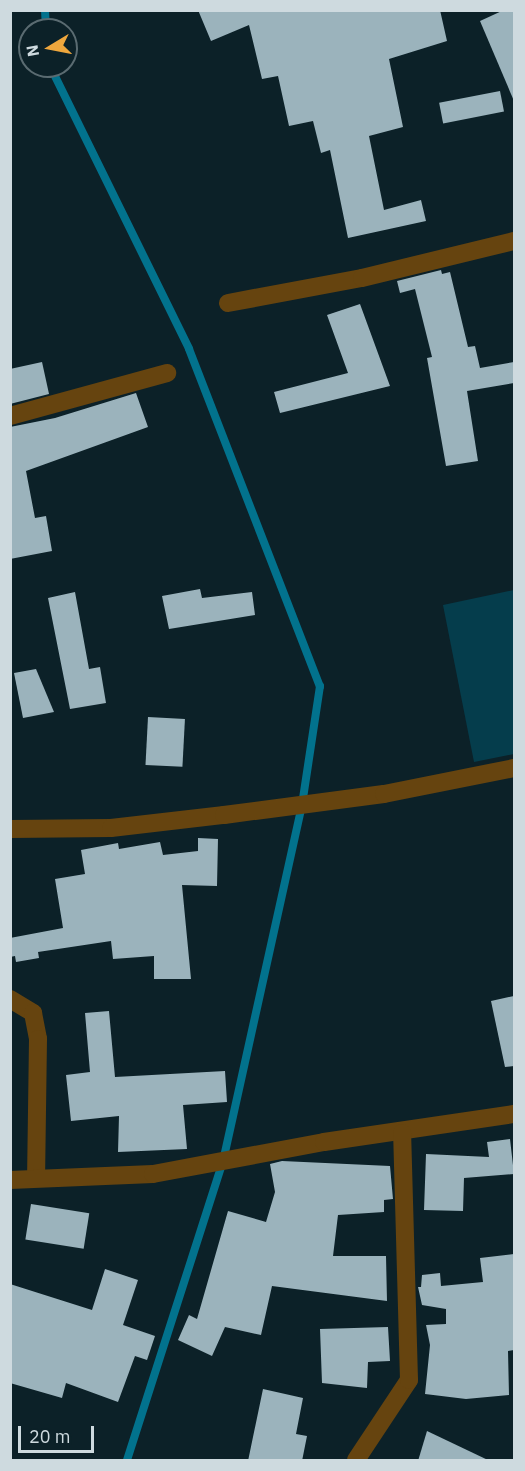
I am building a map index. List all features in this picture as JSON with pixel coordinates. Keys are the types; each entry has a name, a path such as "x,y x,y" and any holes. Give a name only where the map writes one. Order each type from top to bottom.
{"street":[{"path":"228,303 362,278 514,241"},
{"path":"10,416 167,373"},
{"path":"10,829 111,828 224,816 384,794 514,768"},
{"path":"10,999 33,1013 38,1039 36,1176"},
{"path":"10,1180 36,1176 106,1179 153,1174 324,1142 402,1133 514,1114"},
{"path":"356,1461 409,1380 402,1133"}],"shaded area":[{"path":"514,590 514,754 474,762 443,605"}],"building":[{"path":"198,10 440,10 447,41 389,59 403,127 369,136 384,210 421,200 426,221 348,238 330,150 321,153 313,121 289,126 278,76 262,79 249,25 211,41"},
{"path":"504,10 514,10 514,101 480,21"},
{"path":"500,91 504,112 443,123 439,103"},
{"path":"441,270 442,274 450,272 468,347 475,346 480,368 514,362 514,383 467,391 478,461 446,466 427,358 432,357 415,289 400,293 397,281"},
{"path":"360,304 390,386 280,413 274,392 348,373 327,315"},
{"path":"42,362 49,394 10,404 10,369"},
{"path":"136,393 148,427 26,471 35,518 46,516 52,551 10,559 10,427 55,418"},
{"path":"200,589 202,598 252,592 255,615 169,629 162,596"},
{"path":"75,592 89,669 100,667 106,703 70,709 48,598"},
{"path":"36,669 54,712 23,718 14,673"},
{"path":"148,717 185,719 182,767 145,765"},
{"path":"198,838 218,839 217,886 182,885 191,979 154,979 154,956 113,959 111,941 38,952 39,958 16,962 15,956 10,957 10,938 63,928 55,879 85,874 81,850 118,843 119,849 160,842 163,855 198,851"},
{"path":"514,996 514,1066 505,1067 491,1001"},
{"path":"109,1011 115,1077 225,1071 227,1102 183,1105 187,1149 118,1152 119,1116 71,1121 66,1075 90,1072 85,1013"},
{"path":"510,1139 514,1174 464,1178 463,1211 424,1210 426,1154 489,1157 487,1142"},
{"path":"282,1161 390,1166 393,1199 384,1200 384,1212 338,1215 333,1256 386,1256 387,1301 272,1286 261,1335 225,1327 212,1356 178,1340 189,1315 197,1319 228,1211 266,1222 275,1192 270,1164"},
{"path":"31,1204 89,1213 84,1249 25,1240"},
{"path":"514,1254 514,1350 508,1351 509,1395 466,1399 425,1394 430,1345 426,1325 446,1324 446,1309 422,1305 418,1287 421,1287 422,1275 440,1273 441,1286 483,1282 480,1258"},
{"path":"105,1269 138,1280 123,1325 155,1336 147,1360 135,1356 118,1402 66,1383 62,1398 10,1383 10,1284 92,1310"},
{"path":"388,1327 390,1361 368,1362 367,1388 322,1383 320,1329"},
{"path":"263,1389 303,1398 296,1434 307,1436 302,1461 248,1461"},
{"path":"427,1431 490,1461 418,1461"}],"waterway":[{"path":"45,10 45,18"},
{"path":"56,78 189,349 320,686 302,805 223,1161 127,1460"}]}
